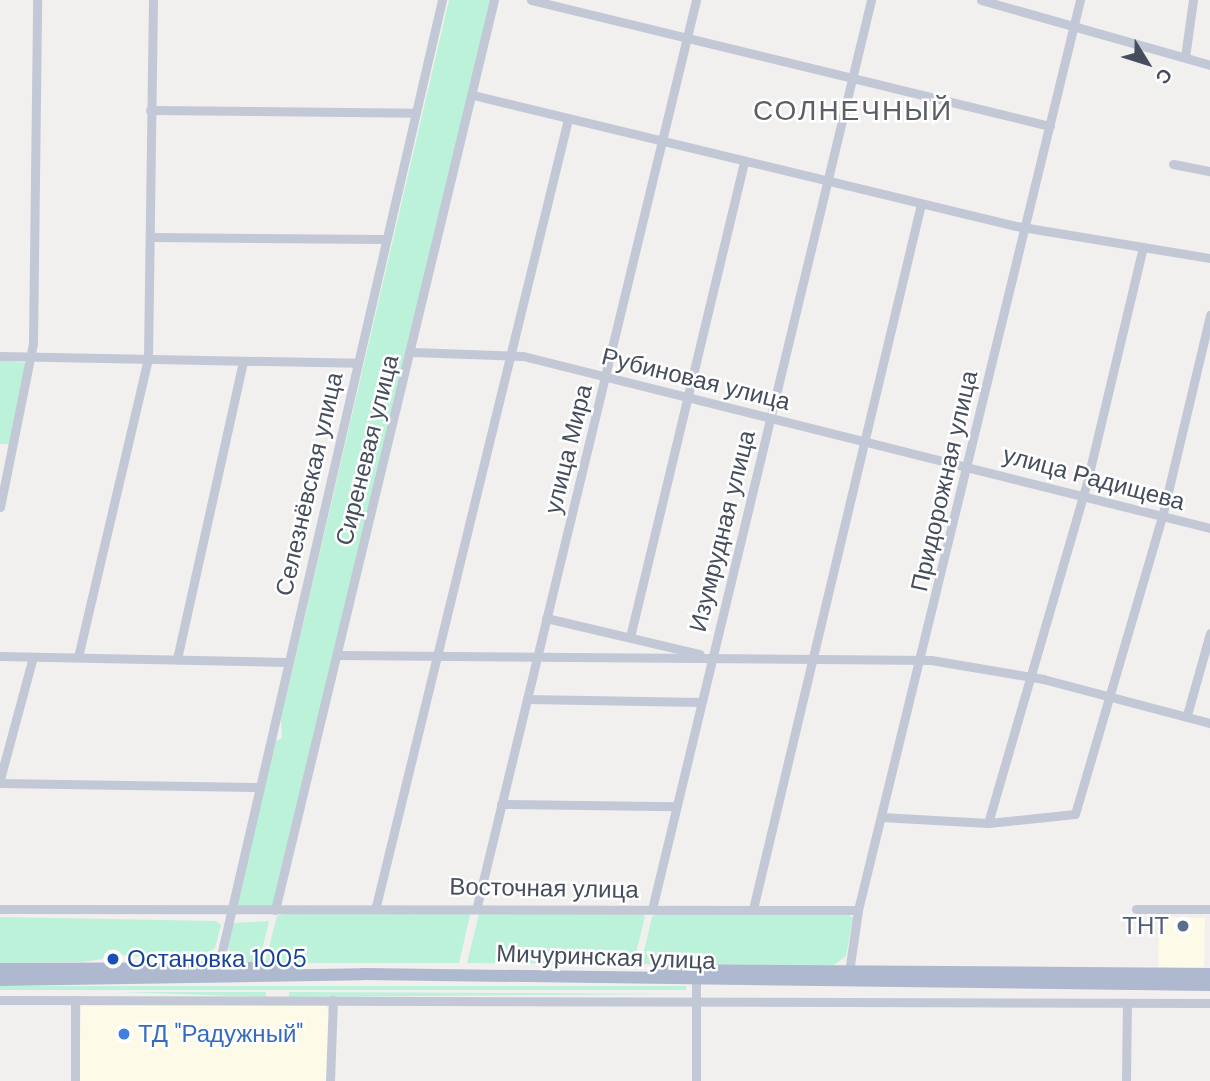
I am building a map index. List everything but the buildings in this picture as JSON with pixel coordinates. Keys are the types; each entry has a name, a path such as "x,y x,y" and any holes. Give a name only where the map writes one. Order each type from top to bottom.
{"main road":[{"name":"Мичуринская улица","path":"0,969 602,975 696,981 1210,985"},
{"name":"Мичуринская улица","path":"0,980 217,973 1210,974"}],"street":[{"path":"0,508 32,356 37,0"},
{"path":"78,657 148,358 153,0"},
{"name":"Селезнёвская улица","path":"217,973 442,0"},
{"name":"Сиреневая улица","path":"275,910 494,0"},
{"path":"531,0 1049,126"},
{"name":"улица Мира","path":"477,906 696,0"},
{"name":"Изумрудная улица","path":"652,909 871,0"},
{"path":"981,0 1074,23 1210,65"},
{"name":"Придорожная улица","path":"849,972 858,910 1080,0"},
{"path":"1185,57 1192,0"},
{"path":"473,95 1025,228 1210,258"},
{"path":"150,110 416,113"},
{"path":"376,906 568,119"},
{"path":"630,637 744,161"},
{"path":"1173,164 1210,171"},
{"path":"752,909 921,204"},
{"path":"151,237 386,239"},
{"path":"988,823 1034,677 1083,498 1143,247"},
{"path":"881,817 988,823 1075,814 1161,517 1210,315"},
{"name":"Рубиновая улица","path":"411,352 510,355 968,465"},
{"path":"0,356 357,363"},
{"path":"177,659 243,360"},
{"name":"улица Радищева","path":"968,465 1083,498 1210,528"},
{"path":"546,618 712,657"},
{"path":"1187,715 1210,633"},
{"path":"338,655 920,659 1034,677 1210,723"},
{"path":"0,656 287,662"},
{"path":"33,657 0,781 259,787"},
{"path":"527,699 701,702"},
{"path":"501,804 676,806"},
{"name":"Восточная улица","path":"0,909 229,913 376,906 858,910"},
{"path":"1136,909 1210,909"},
{"path":"696,981 696,1081"},
{"path":"0,1000 1210,1003"},
{"path":"75,1000 75,1081"},
{"path":"331,1081 333,1000"},
{"path":"1126,1081 1127,1003"}],"shaded area":[{"path":"1159,917 1205,918 1204,968 1158,967"},
{"path":"81,1004 325,1004 330,1014 328,1081 79,1081"}],"green space":[{"path":"449,0 492,0 273,907 237,905 274,742 282,738 281,719"},
{"path":"0,360 26,363 11,444 0,444"},
{"path":"295,910 470,915 459,963 265,963 277,916"},
{"path":"659,912 849,915 853,918 846,956 834,965 641,964 652,917"},
{"path":"479,914 643,914 645,917 633,964 467,963"},
{"path":"0,917 216,921 221,925 215,948 192,963 105,953 103,959 82,962 0,963"},
{"path":"269,921 259,963 235,960 228,948 233,923"},
{"path":"0,986 686,986 686,990 0,990"},
{"path":"121,992 266,992 266,997"},
{"path":"289,992 691,994 289,997"}],"place":[{"name":"ТНТ","path":"1183,926"},
{"name":"Остановка 1005","path":"113,959"},
{"name":"ТД \"Радужный\"","path":"124,1034"}],"district":[{"name":"СОЛНЕЧНЫЙ","path":"853,111"}]}
